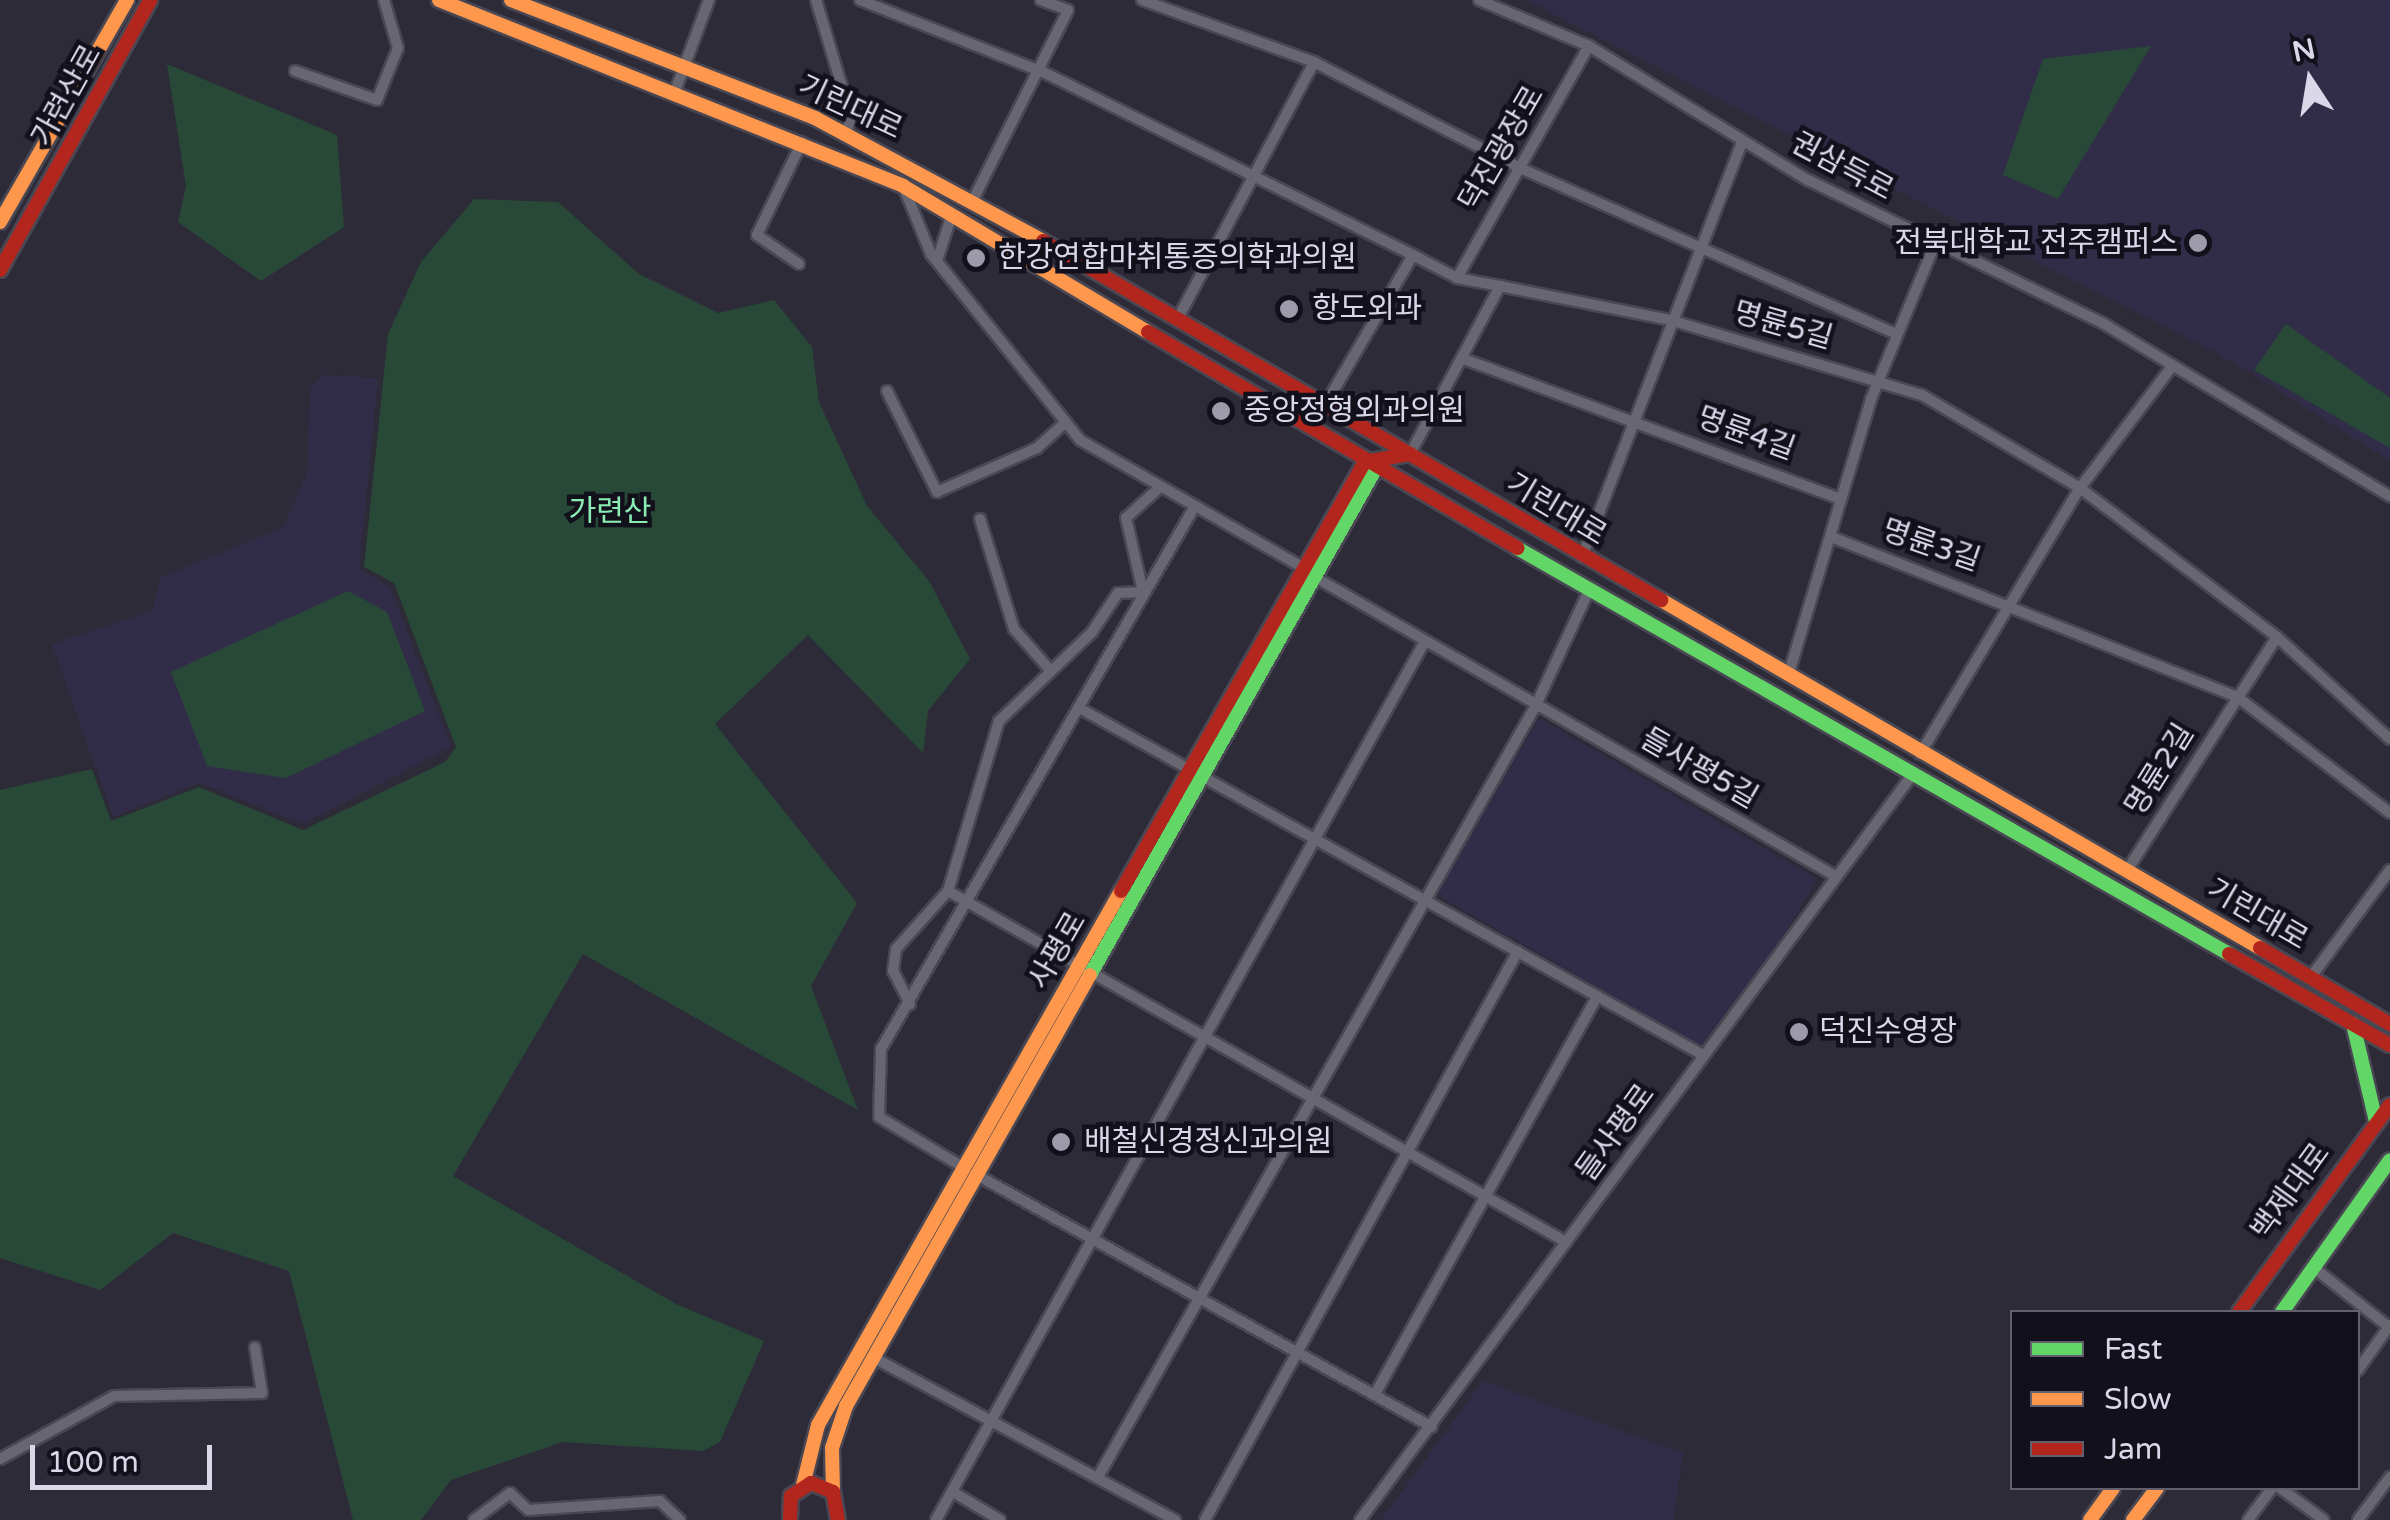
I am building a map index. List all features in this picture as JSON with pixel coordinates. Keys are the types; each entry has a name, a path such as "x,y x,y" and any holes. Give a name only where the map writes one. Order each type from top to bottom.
{"street":[{"name":"가련산로","path":"0,222 127,0"},
{"name":"가련산로","path":"0,270 150,0"},
{"path":"295,71 377,100 398,48 384,0"},
{"name":"기린대로","path":"439,0 802,142 903,186 1912,775 2390,1045"},
{"name":"기린대로","path":"512,0 846,133 973,200 1394,444 1581,558 2386,1017"},
{"path":"676,92 709,0"},
{"path":"816,0 851,117 846,133"},
{"path":"860,0 1043,72 1457,278 1500,286 1410,454 1374,463"},
{"path":"973,200 1043,72 1068,10 1042,0"},
{"path":"1142,0 1314,62 1520,168 1897,334"},
{"name":"권삼득로","path":"1479,0 1590,46 1742,142 1935,244 2026,282 2390,496"},
{"name":"덕진광장로","path":"1457,278 1590,46"},
{"path":"1177,320 1257,178 1314,62"},
{"path":"799,264 757,235 802,142"},
{"path":"1581,558 1696,246 1742,142"},
{"name":"들사평5길","path":"903,186 936,261 1066,422 1160,487 1836,877"},
{"path":"936,261 951,217"},
{"path":"1789,674 1834,538 1840,499 1897,334 1935,244"},
{"path":"1326,405 1413,255"},
{"name":"명륜5길","path":"1500,286 1670,320 1882,381"},
{"path":"1464,359 1633,420"},
{"name":"명륜3길","path":"1920,754 2080,488 2173,365"},
{"path":"1882,381 1922,395 2080,488 2277,637 2390,740"},
{"path":"887,392 937,492 1037,448 1066,422"},
{"name":"명륜4길","path":"1633,420 1840,499"},
{"name":"사평로","path":"775,1520 803,1486 818,1424 1087,972 1309,573 1374,463 1394,444"},
{"path":"1143,592 1126,518 1160,487"},
{"path":"1195,506 1143,592 971,907 881,1050 878,1117 1091,1242 1201,1296 1432,1427"},
{"path":"980,519 1014,629 1050,670"},
{"name":"명륜3길","path":"1834,538 2011,601 2236,696"},
{"name":"기린대로","path":"1536,705 1590,588"},
{"path":"910,1004 893,971 896,949 948,891 999,721 1118,593 1143,592"},
{"name":"명륜2길","path":"2126,872 2277,637"},
{"path":"936,1520 1425,641"},
{"path":"2236,696 2390,813"},
{"path":"1098,1477 1422,898 1536,705"},
{"path":"1081,708 1702,1055"},
{"name":"들사평로","path":"1360,1520 1912,775"},
{"path":"2311,977 2390,870"},
{"path":"948,891 1308,1101 1566,1242"},
{"path":"1205,1520 1518,951"},
{"path":"1375,1394 1597,996"},
{"path":"2353,1024 2376,1122"},
{"name":"백제대로","path":"2239,1310 2390,1105"},
{"name":"백제대로","path":"2283,1310 2390,1160"},
{"name":"사평로","path":"841,1518 833,1492 832,1448 971,1172"},
{"path":"2313,1268 2390,1327 2360,1367"},
{"path":"0,1459 114,1396 262,1393 255,1348"},
{"path":"876,1359 1175,1520"},
{"path":"2358,1520 2390,1477"},
{"path":"803,1486 833,1492"},
{"path":"2090,1520 2112,1490"},
{"path":"2133,1520 2156,1490"},
{"path":"2248,1520 2270,1490"},
{"path":"2283,1490 2324,1520"},
{"path":"952,1492 1000,1520"},
{"path":"474,1520 510,1493 528,1510 660,1501 680,1520"},
{"path":"788,1503 790,1520"}],"shaded area":[{"name":"전북대학교 전주캠퍼스","path":"1526,0 2390,0 2390,461 2235,363"},
{"path":"322,375 378,378 359,569 390,587 451,747 303,824 200,783 113,817 52,644 152,611 161,577 284,527 307,473 310,389"},
{"path":"1539,718 1817,878 1715,1055 1437,895"},
{"path":"1483,1381 1683,1453 1673,1520 1381,1520"}],"green space":[{"path":"2151,46 2058,199 2003,175 2043,59"},
{"path":"167,64 337,135 344,227 261,281 178,222 186,186"},
{"name":"가련산","path":"474,199 558,202 639,274 718,313 774,300 812,347 819,402 867,506 929,581 970,659 928,711 923,753 808,635 715,724 857,903 811,986 858,1110 583,954 453,1176 676,1304 764,1341 720,1442 703,1451 563,1442 451,1480 421,1520 353,1520 289,1271 173,1233 100,1290 0,1258 0,790 92,769 111,821 199,787 303,830 445,762 456,747 394,583 364,567 388,334 421,262"},
{"path":"2286,324 2390,398 2390,448 2254,370"},
{"path":"348,591 387,612 425,711 286,778 207,766 171,672"}],"traffic: fast":[{"path":"1090,975 1380,461"},
{"path":"1517,548 2229,954"},
{"path":"2353,1024 2376,1121"},
{"path":"2283,1310 2390,1160"}],"traffic: slow":[{"path":"0,222 127,0"},
{"path":"439,0 903,186 1148,332"},
{"path":"511,0 815,118 1043,241"},
{"path":"1661,600 2260,948"},
{"path":"803,1485 818,1425 1121,891"},
{"path":"833,1492 832,1448 846,1406 1090,975"},
{"path":"2090,1520 2112,1490"},
{"path":"2133,1520 2156,1490"}],"traffic: jam":[{"path":"0,270 150,0"},
{"path":"1043,241 1661,600"},
{"path":"1148,332 1517,548"},
{"path":"1121,891 1365,462 1410,454"},
{"path":"2260,948 2390,1024"},
{"path":"2229,954 2390,1045"},
{"path":"2240,1310 2390,1105"},
{"path":"790,1520 791,1496 811,1483 833,1492 838,1520"}],"place":[{"name":"전북대학교 전주캠퍼스","path":"2198,243"},
{"name":"한강연합마취통증의학과의원","path":"976,258"},
{"name":"항도외과","path":"1289,309"},
{"name":"중앙정형외과의원","path":"1221,411"},
{"name":"덕진수영장","path":"1799,1032"},
{"name":"배철신경정신과의원","path":"1061,1142"}]}
